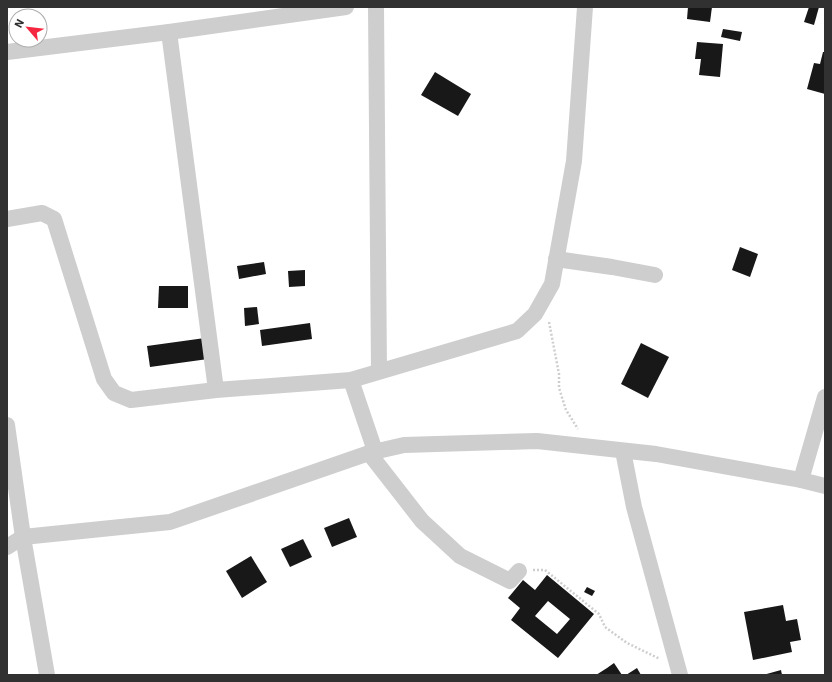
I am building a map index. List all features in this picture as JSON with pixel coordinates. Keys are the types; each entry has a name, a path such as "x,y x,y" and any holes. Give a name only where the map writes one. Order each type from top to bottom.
{"street":[{"path":"7,52 169,32 346,7"},
{"path":"376,7 379,372"},
{"path":"7,219 42,214 54,219 104,379 114,392 131,400 216,390 352,380 517,331 535,314 552,284 574,161 585,7"},
{"path":"169,32 216,390"},
{"path":"556,259 655,275"},
{"path":"352,380 372,452 422,521 460,556 510,581 519,571"},
{"path":"801,480 825,397"},
{"path":"7,425 23,537 47,675"},
{"path":"7,547 23,537 170,522 372,452 404,445 536,440 656,454 801,480 825,486"},
{"path":"623,451 634,507 680,671"}],"path":[{"path":"539,307 548,313 557,362 559,388 566,410 589,447"},
{"path":"519,571 545,570 599,614 605,627 627,643 680,671"}],"building":[{"path":"688,7 712,7 710,22 687,19"},
{"path":"809,7 819,7 814,25 804,22"},
{"path":"723,29 742,32 740,41 721,37"},
{"path":"697,42 723,44 720,77 699,75 701,59 695,59"},
{"path":"823,52 825,52 825,94 807,89 814,63 820,64"},
{"path":"435,72 471,94 458,116 421,95"},
{"path":"740,247 758,254 750,277 732,270"},
{"path":"264,262 266,274 239,279 237,266"},
{"path":"305,270 305,286 289,287 288,271"},
{"path":"159,286 188,286 188,308 158,308"},
{"path":"257,307 259,324 245,326 244,308"},
{"path":"310,323 312,339 262,346 260,330"},
{"path":"205,338 208,359 150,367 147,346"},
{"path":"641,343 669,357 648,398 621,384"},
{"path":"349,518 357,537 332,547 324,528"},
{"path":"303,539 312,557 290,567 281,549"},
{"path":"251,556 267,582 242,598 226,571"},
{"path":"547,575 594,614 558,658 511,620 520,608 508,598 523,580 535,590","holes":["548,601 570,619 557,634 535,616"]},
{"path":"587,587 595,591 592,596 584,592"},
{"path":"783,605 786,621 797,619 801,640 790,642 792,652 753,660 744,612"},
{"path":"614,663 622,675 596,675 607,668"},
{"path":"637,668 641,675 626,675"},
{"path":"781,670 782,675 763,675"}]}
